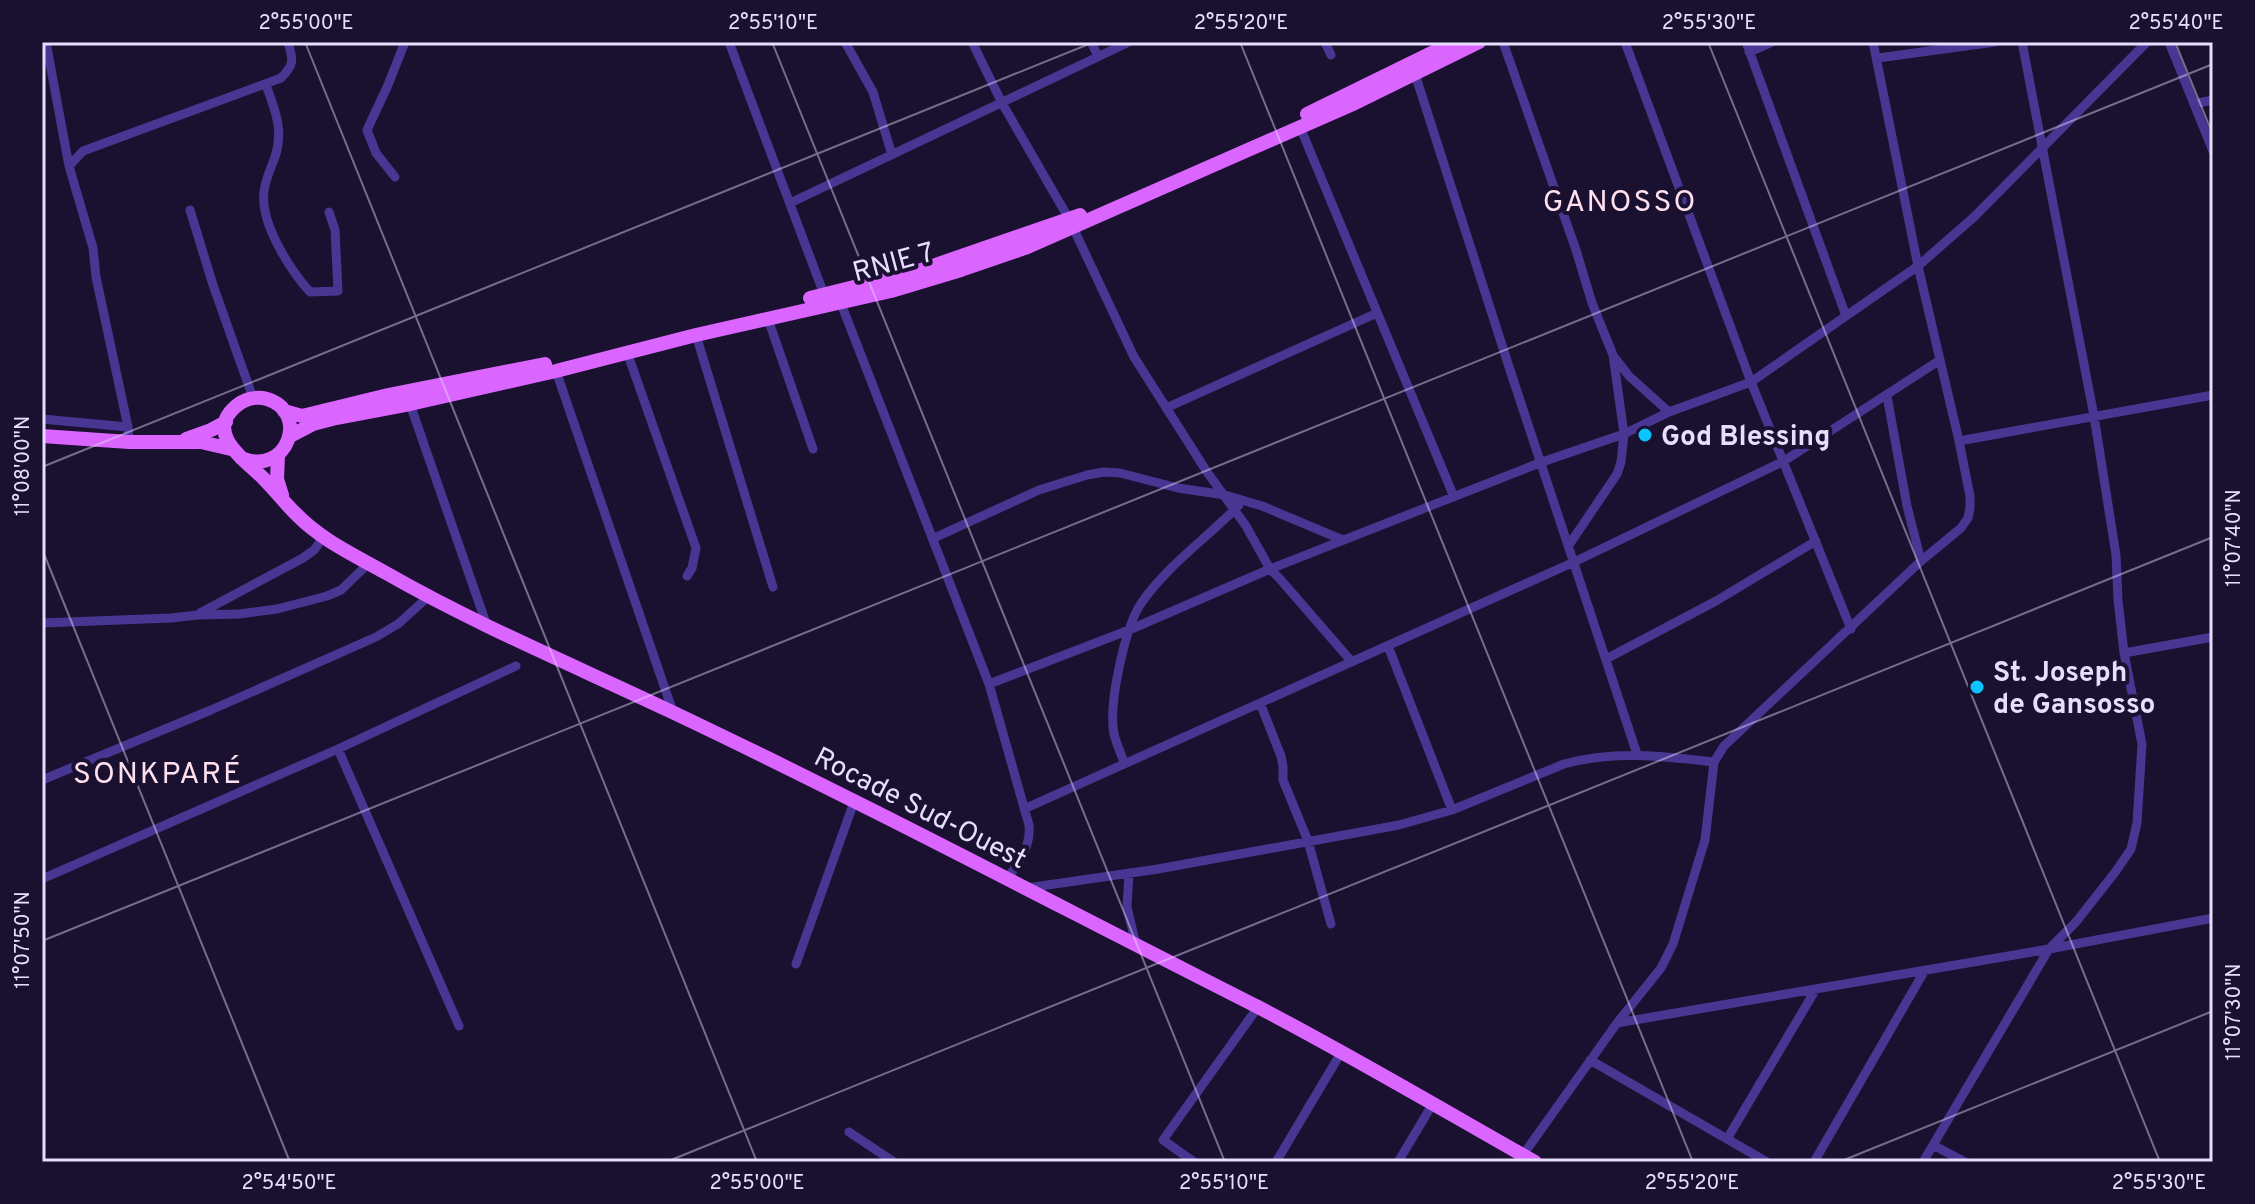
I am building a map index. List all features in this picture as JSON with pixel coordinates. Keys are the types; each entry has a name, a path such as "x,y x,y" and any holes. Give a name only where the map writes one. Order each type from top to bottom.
{"main road":[{"name":"RNIE 7","path":"253,398 267,399 277,403 284,411 302,416 831,300 891,291 1025,248 1071,223 1310,113 1454,42"},
{"name":"RNIE 7","path":"1071,223 1300,127 1479,42"},
{"name":"RNIE 7","path":"290,436 313,424 556,371 768,319 831,300"},
{"path":"236,453 227,440 226,422 238,404 253,398"},
{"path":"42,436 128,435 170,443 201,442 260,462 278,456 285,447 290,436 284,411"},
{"path":"170,443 196,436 226,422"},
{"name":"Rocade Sud-Ouest","path":"236,453 323,538 428,597 673,712 1258,1007 1342,1051 1525,1160"},
{"path":"278,456 277,479 284,503"}],"street":[{"path":"42,419 128,435 93,248 69,166 46,42"},
{"path":"69,166 83,151 281,78 290,69 293,59 288,42"},
{"path":"395,177 376,153 367,130 405,42"},
{"path":"729,42 790,203 934,538 989,684 1030,835 1028,847 1007,879"},
{"path":"845,42 873,92 892,155"},
{"path":"972,42 1002,103 1071,223 1134,357 1246,526 1270,569 1352,662"},
{"path":"1091,42 1098,56"},
{"path":"790,203 1129,42"},
{"path":"1325,42 1331,55"},
{"path":"1503,42 1592,303 1613,355 1624,434 1617,474 1569,545"},
{"path":"1625,42 1751,382 1851,629"},
{"path":"1772,42 1747,47 1846,316"},
{"path":"1525,1160 1590,1060 1661,968 1673,944 1705,840 1714,762 1724,746 1921,561 1961,528 1968,518 1970,496 1918,266 1873,42"},
{"path":"1878,58 1995,42"},
{"path":"1923,1162 2049,949 2076,922 2131,849 2137,823 2142,744 2124,653 2116,555 2094,416 2022,42"},
{"path":"989,684 1129,630 1343,540 1542,462 1624,434 1669,412 1751,382 1918,266 1974,217 2147,42"},
{"path":"2169,42 2213,151"},
{"path":"1415,74 1637,754"},
{"path":"266,85 281,131 263,202 281,252 302,284 313,293 338,291 336,238 329,212"},
{"path":"2194,104 2213,100"},
{"path":"1300,127 1454,497"},
{"path":"190,210 253,398"},
{"path":"1166,408 1377,313"},
{"path":"768,319 813,449"},
{"path":"696,335 773,587"},
{"path":"627,352 696,548 687,576"},
{"path":"1613,355 1629,376 1669,412"},
{"path":"1024,809 1574,562 1784,461 1940,360"},
{"path":"556,371 673,712"},
{"path":"1959,441 2213,395"},
{"path":"1887,396 1907,506 1921,561"},
{"path":"410,404 487,626"},
{"path":"934,538 1039,490 1104,472 1243,500 1343,540"},
{"path":"1124,763 1114,732 1114,719 1119,669 1129,630 1143,600 1243,500"},
{"path":"197,615 303,558 323,538"},
{"path":"1606,659 1716,601 1816,541"},
{"path":"42,623 268,611 341,590 369,563"},
{"path":"42,780 376,637 398,624 428,597"},
{"path":"2124,653 2213,637"},
{"path":"1388,646 1452,810"},
{"path":"42,879 338,749 516,666"},
{"path":"1260,703 1281,756 1284,785 1308,841 1331,924"},
{"path":"338,749 459,1026"},
{"path":"1023,889 1399,825 1452,810 1564,764 1593,757 1637,754 1714,762"},
{"path":"796,964 854,802"},
{"path":"1129,873 1127,907 1136,945"},
{"path":"1617,1023 2213,918"},
{"path":"1814,1162 1925,970"},
{"path":"1727,1139 1816,989"},
{"path":"1194,1162 1163,1140 1258,1007"},
{"path":"1276,1162 1342,1051"},
{"path":"1590,1060 1767,1162"},
{"path":"1398,1162 1432,1105"},
{"path":"849,1132 894,1162"},
{"path":"1933,1145 1965,1162"}],"place":[{"name":"God Blessing","path":"1645,435"},
{"name":"St. Joseph de Gansosso","path":"1977,687"}],"district":[{"name":"GANOSSO","path":"1620,201"},
{"name":"SONKPARÉ","path":"158,773"}]}
